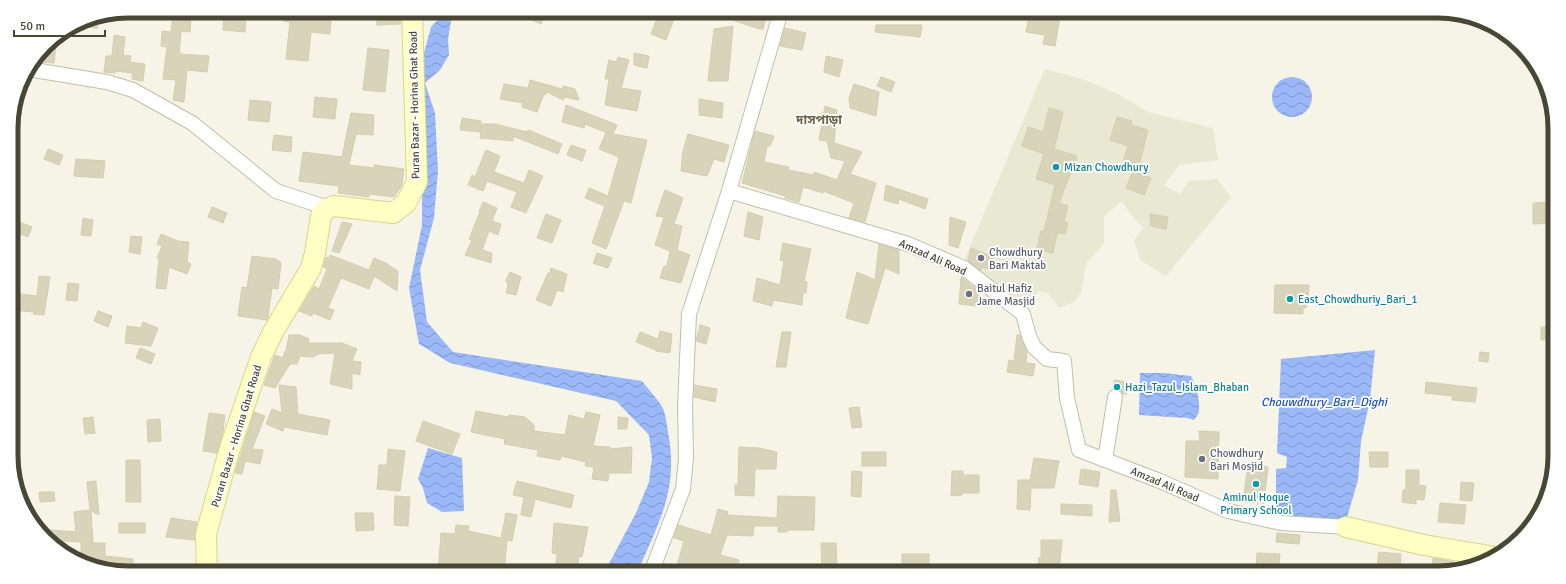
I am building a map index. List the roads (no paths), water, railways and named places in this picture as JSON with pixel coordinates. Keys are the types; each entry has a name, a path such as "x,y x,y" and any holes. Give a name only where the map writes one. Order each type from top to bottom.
{"main road":[{"name":"Puran Bazar - Horina Ghat Road","path":"207,566 206,534 230,448 261,357 273,332 311,268 323,211 334,206 393,213 406,203 417,182 412,18"},
{"path":"1346,527 1424,545 1486,555"}],"street":[{"path":"654,566 683,489 686,458 689,314 729,191 779,18"},
{"path":"34,70 106,82 133,90 192,123 276,191 328,208"},
{"name":"Amzad Ali Road","path":"729,191 908,244 964,268 1023,314 1029,336 1034,347 1047,359 1064,362 1067,398 1079,450 1160,481 1228,511 1281,523 1346,527"},
{"path":"1105,460 1116,397"}],"water":[{"path":"439,18 452,18 448,39 449,55 440,70 425,83 435,113 438,171 434,218 420,270 427,322 453,352 642,381 664,411 671,452 671,471 665,505 640,566 608,566 636,513 649,482 652,458 649,435 616,401 450,363 419,344 409,288 422,225 422,166 416,83 431,27"},
{"path":"1292,77 1300,79 1306,83 1310,89 1312,97 1310,105 1306,111 1300,115 1292,117 1284,115 1278,111 1274,105 1272,97 1274,89 1278,83 1284,79"},
{"name":"Chouwdhury_Bari_Dighi","path":"1375,350 1370,400 1361,441 1358,480 1346,521 1276,514 1276,469 1286,468 1287,457 1277,453 1281,359"},
{"path":"1140,373 1164,373 1191,376 1198,394 1199,403 1199,412 1194,420 1187,418 1139,415"},
{"path":"428,448 462,458 464,511 442,512 427,503 423,488 418,479"}],"place":[{"name":"Mizan Chowdhury","path":"1056,167"},
{"name":"Chowdhury Bari Maktab","path":"981,258"},
{"name":"Baitul Hafiz Jame Masjid","path":"969,294"},
{"name":"East_Chowdhuriy_Bari_1","path":"1290,299"},
{"name":"Hazi_Tazul_Islam_Bhaban","path":"1117,387"},
{"name":"Chowdhury Bari Mosjid","path":"1202,459"},
{"name":"Aminul Hoque Primary School","path":"1256,484"}],"district":[{"name":"দাসপাড়া","path":"819,119"}]}
